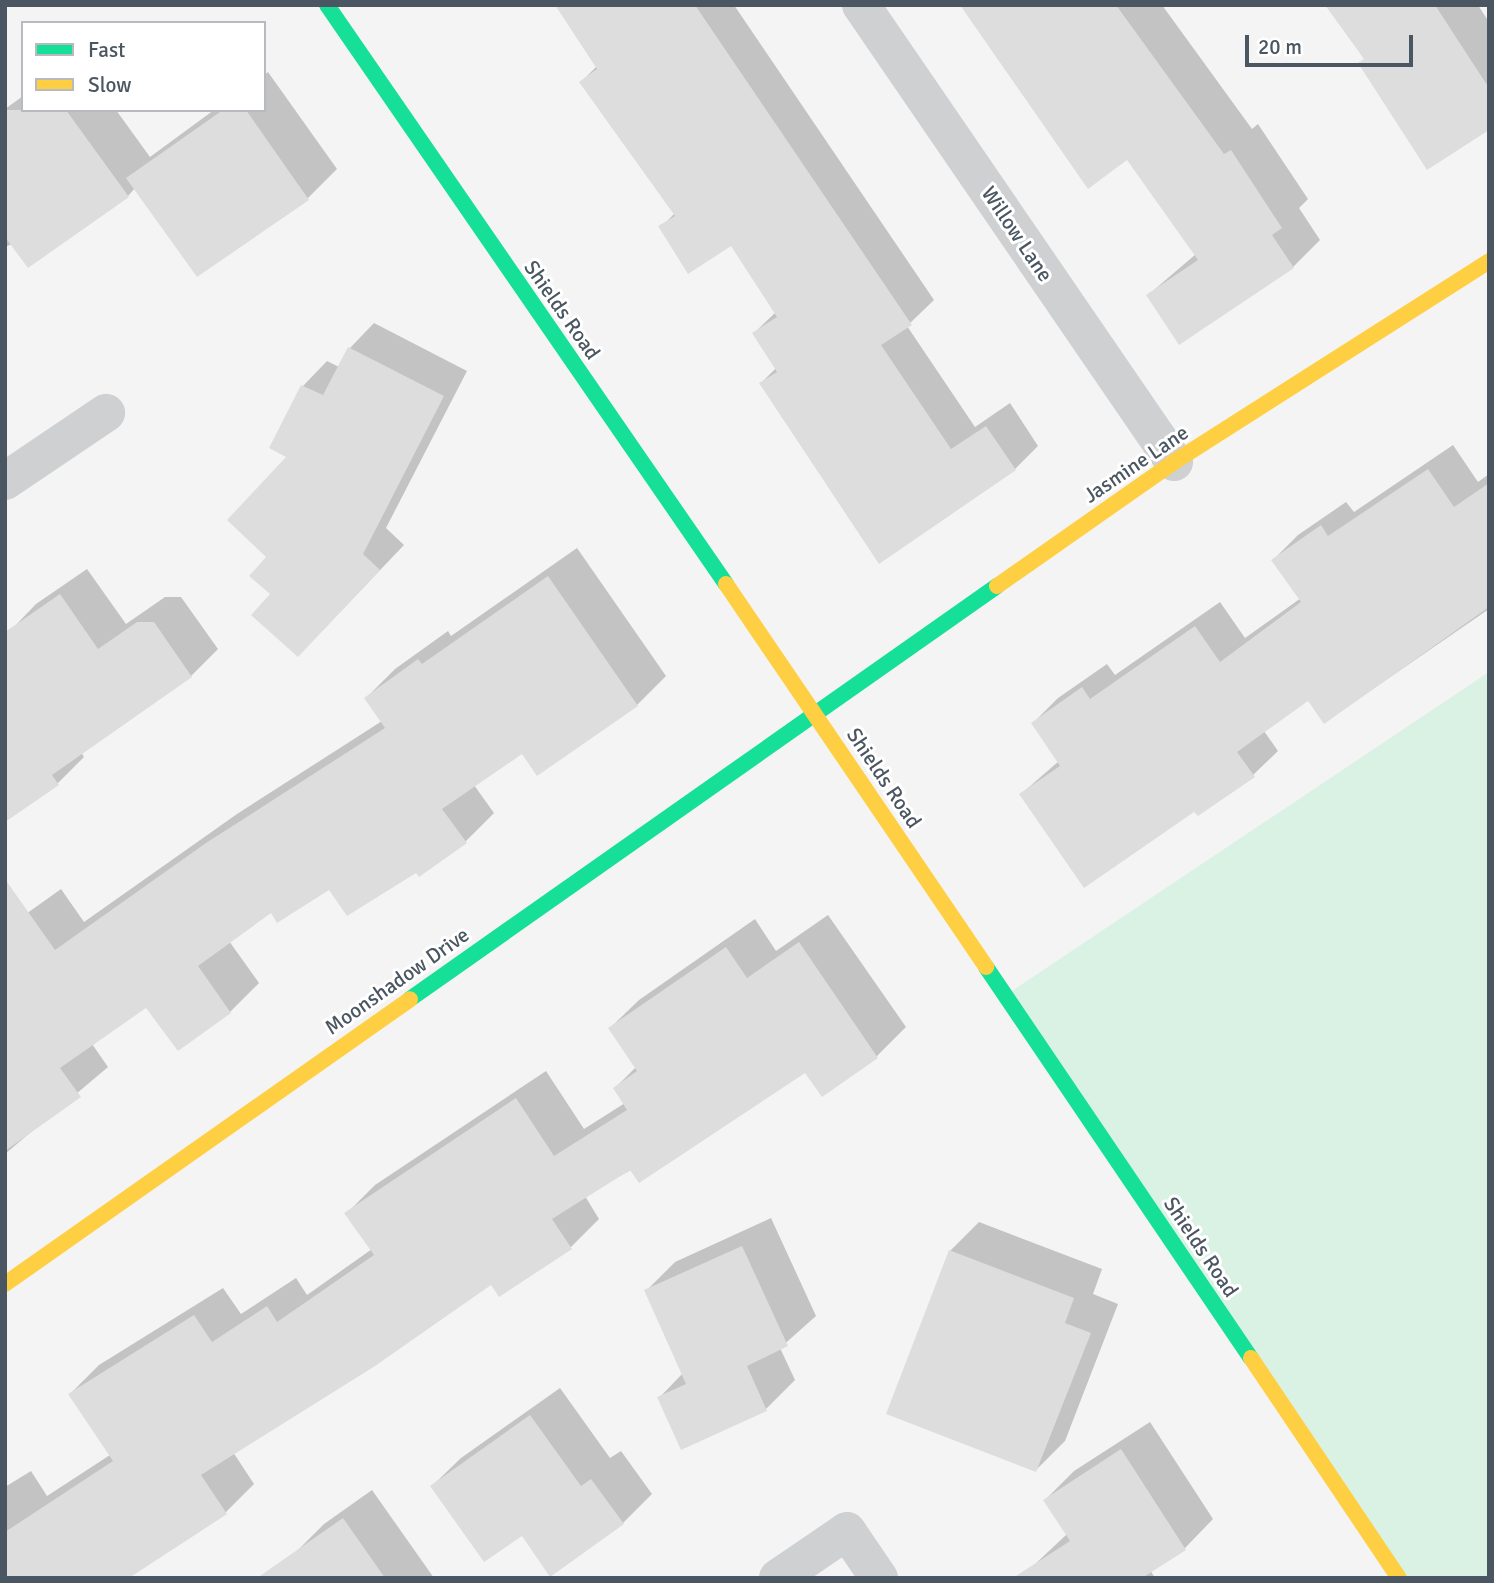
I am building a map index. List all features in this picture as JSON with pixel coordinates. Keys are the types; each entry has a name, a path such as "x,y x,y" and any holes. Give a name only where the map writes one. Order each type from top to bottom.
{"street":[{"name":"Shields Road","path":"327,5 814,712 1399,1578"},
{"name":"Willow Lane","path":"861,5 1174,462"},
{"name":"Jasmine Lane","path":"814,712 1174,462 1489,261"},
{"path":"5,481 106,413"},
{"name":"Moonshadow Drive","path":"5,1284 814,712"},
{"path":"778,1578 847,1531 879,1578"}],"green space":[{"path":"1489,672 1489,1578 1399,1578 1006,995"}],"building":[{"path":"555,5 695,5 912,325 881,345 951,449 986,426 1016,470 879,564 759,383 777,372 752,333 777,317 731,246 688,274 658,226 675,216 579,82 597,69"},
{"path":"960,5 1116,5 1224,154 1231,150 1282,228 1272,235 1294,268 1179,345 1146,295 1198,260 1127,160 1088,189"},
{"path":"1325,5 1435,5 1489,88 1489,130 1427,170 1358,63 1364,59"},
{"path":"5,110 67,112 129,197 28,268 5,237"},
{"path":"220,112 247,112 309,200 197,277 126,178"},
{"path":"348,347 444,396 363,554 380,570 298,657 251,615 270,594 249,576 266,557 227,520 286,457 269,448 301,385 323,395"},
{"path":"1428,469 1454,507 1489,483 1489,607 1324,724 1308,701 1237,752 1255,777 1198,816 1194,812 1084,888 1019,794 1060,766 1031,723 1082,687 1090,699 1195,626 1220,662 1301,602 1271,560 1321,525 1328,536"},
{"path":"548,576 638,706 537,776 522,754 442,809 467,843 419,877 416,873 347,916 329,890 277,923 271,913 198,966 231,1013 178,1051 146,1008 60,1068 81,1097 5,1151 5,879 55,950 206,843 385,728 364,698 418,659 422,664"},
{"path":"60,594 98,649 137,622 154,622 192,677 52,775 59,785 5,822 5,632"},
{"path":"799,942 878,1058 822,1097 805,1073 639,1183 630,1170 552,1219 572,1249 499,1297 491,1285 375,1366 201,1475 227,1514 129,1578 5,1578 5,1532 113,1461 68,1394 194,1315 212,1342 267,1306 277,1322 374,1255 344,1213 516,1098 554,1156 627,1110 613,1088 637,1071 608,1028 726,947 747,978"},
{"path":"742,1246 788,1346 747,1366 767,1411 681,1450 657,1397 686,1384 644,1290"},
{"path":"949,1250 1074,1298 1065,1323 1091,1333 1036,1472 886,1414"},
{"path":"530,1415 581,1486 591,1479 624,1524 550,1577 522,1536 484,1562 430,1486"},
{"path":"1121,1449 1186,1550 1142,1578 1013,1578 1070,1541 1043,1500"},
{"path":"343,1518 385,1578 257,1578"}],"traffic: fast":[{"path":"327,5 726,584"},
{"path":"410,999 997,586"},
{"path":"986,967 1251,1358"}],"traffic: slow":[{"path":"997,586 1174,462 1489,261"},
{"path":"726,584 986,967"},
{"path":"5,1284 410,999"},
{"path":"1251,1358 1399,1578"}]}
